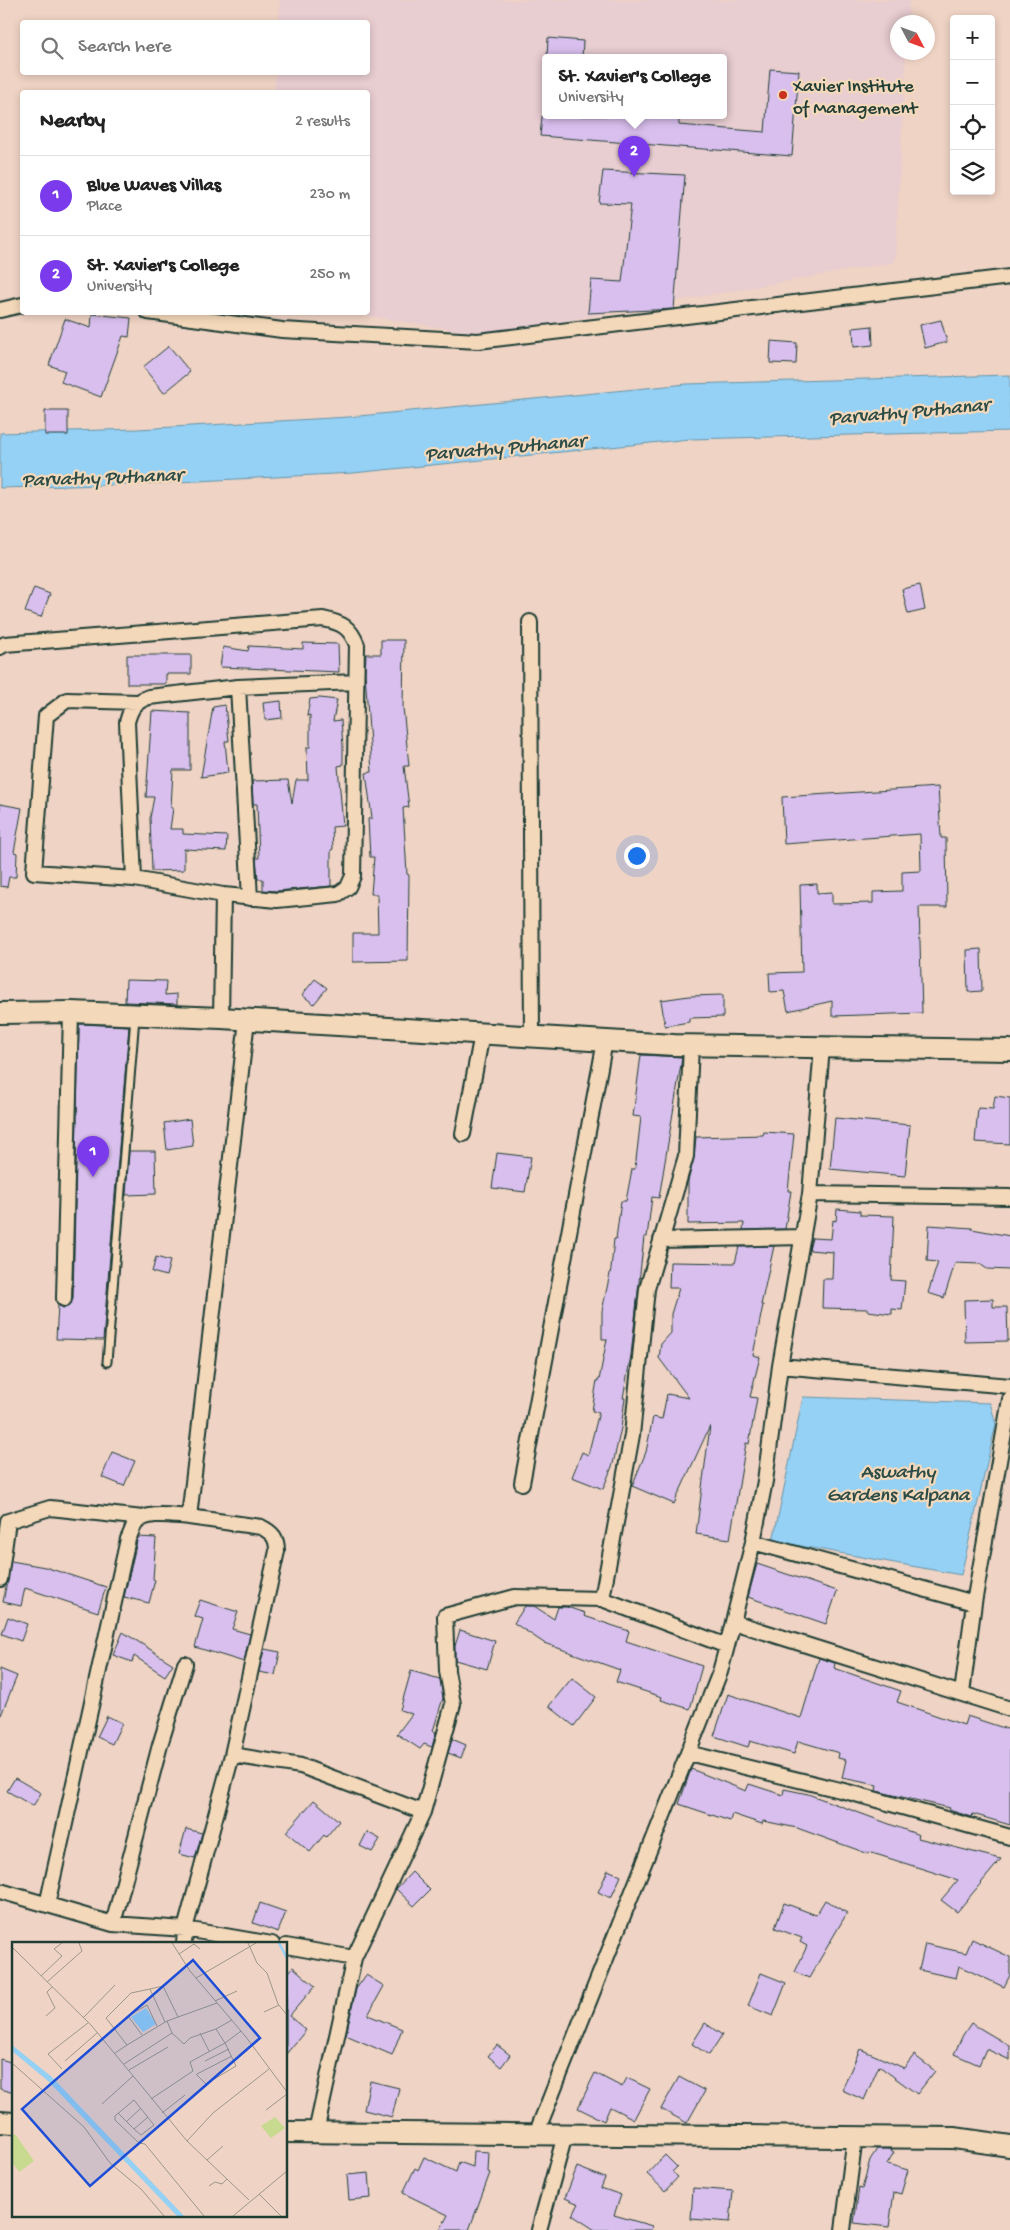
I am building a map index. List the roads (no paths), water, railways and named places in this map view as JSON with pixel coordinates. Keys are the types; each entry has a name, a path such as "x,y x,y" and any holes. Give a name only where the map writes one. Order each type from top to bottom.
{"street":[{"path":"170,315 282,330 478,341 1010,277"},
{"path":"0,310 20,306"},
{"path":"0,647 5,644 323,619 338,622 352,632 357,645 353,876 348,887 338,894 277,900 250,898 134,879 34,872 46,716 67,700 137,702 149,697 238,687 356,682"},
{"path":"530,622 532,1036"},
{"path":"238,687 250,898"},
{"path":"134,879 127,722 130,710 137,702"},
{"path":"222,1018 223,895"},
{"path":"0,1013 71,1012 222,1018 691,1045 1010,1050"},
{"path":"64,1299 71,1012"},
{"path":"189,1517 247,1020"},
{"path":"463,1134 482,1034"},
{"path":"522,1483 604,1041"},
{"path":"602,1600 632,1435 647,1289 686,1156 691,1045"},
{"path":"536,2134 720,1672 727,1646 753,1542 765,1481 780,1366 810,1194 822,1047"},
{"path":"810,1194 1010,1197"},
{"path":"661,1240 803,1237"},
{"path":"780,1366 1010,1386"},
{"path":"962,1693 974,1603 1010,1399"},
{"path":"0,1579 8,1522 50,1508 142,1518 156,1516 189,1517 261,1527 271,1532 277,1540 277,1551 232,1755 185,1929 184,1942"},
{"path":"46,1905 128,1539 135,1524 142,1518"},
{"path":"753,1542 974,1603"},
{"path":"316,2132 354,1958 423,1812 453,1704 447,1671 446,1616 515,1597 602,1600 727,1646"},
{"path":"733,1622 1010,1708"},
{"path":"112,1924 160,1745 185,1664"},
{"path":"688,1753 852,1793 1010,1837"},
{"path":"232,1755 301,1766 423,1812"},
{"path":"0,1891 112,1924 185,1929 260,1942"},
{"path":"288,1946 354,1958"},
{"path":"288,2132 954,2138 1010,2146"},
{"path":"538,2230 565,2135"},
{"path":"843,2230 855,2137"}],"lane":[{"path":"106,1362 135,1015"}],"water":[{"name":"Parvathy Puthanar","path":"1010,375 1010,431 690,439 353,473 140,484 0,488 0,433 138,429 349,417 687,384"},
{"name":"Aswathy Gardens Kalpana","path":"803,1397 990,1403 996,1424 961,1575 773,1541"}],"place":[{"name":"Xavier Institute of Management","path":"783,95"},
{"name":"St. Xavier's College","path":"634,177"},
{"name":"Blue Waves Villas","path":"93,1177"}]}
